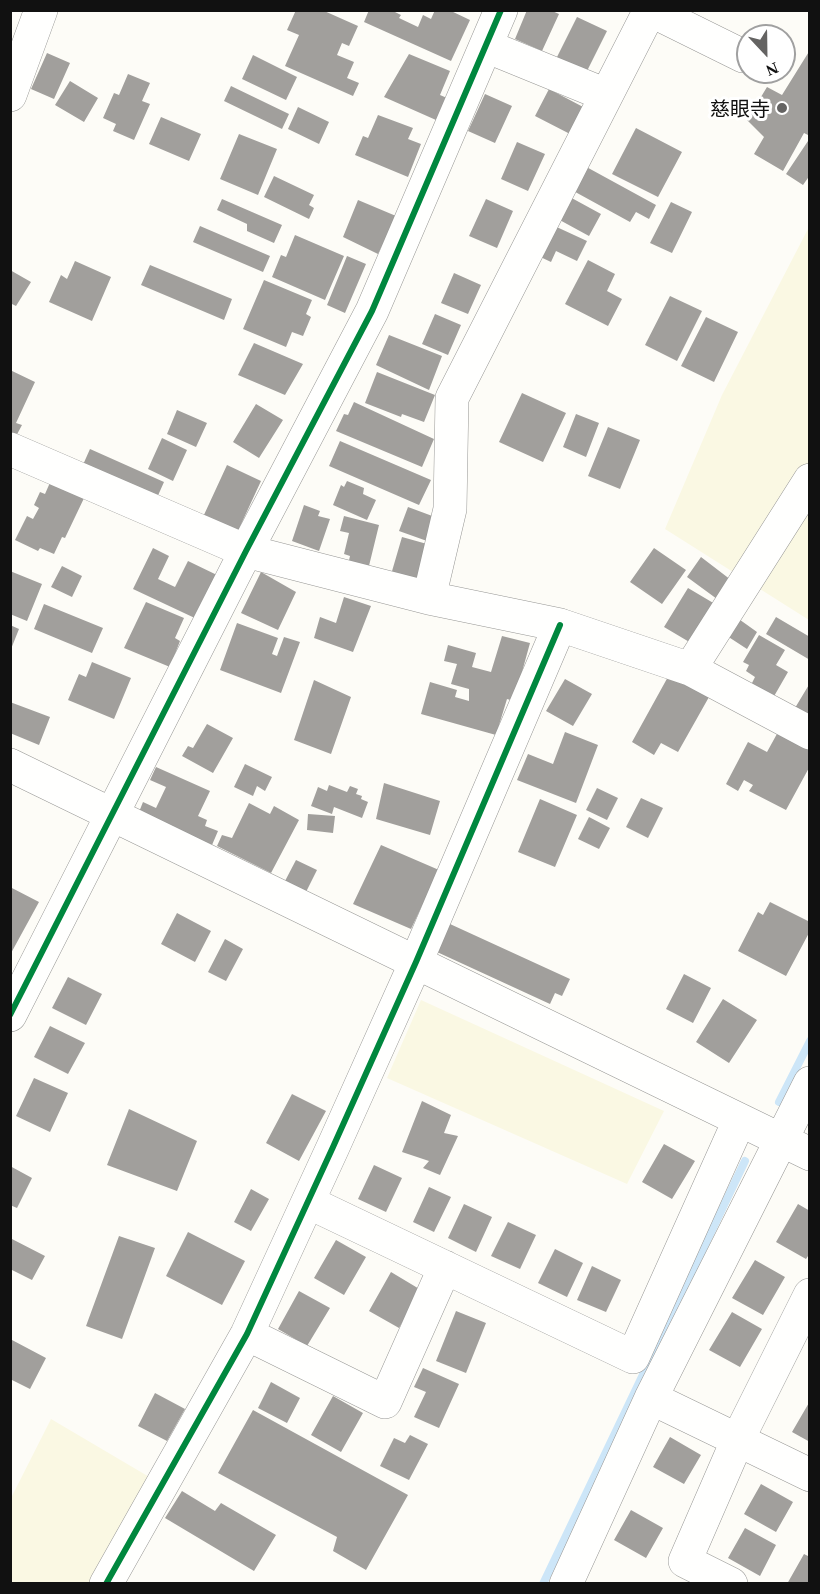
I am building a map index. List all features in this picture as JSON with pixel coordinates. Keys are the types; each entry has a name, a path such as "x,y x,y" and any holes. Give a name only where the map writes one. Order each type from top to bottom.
{"street":[{"path":"10,95 41,10"},
{"path":"429,598 450,509 452,398 650,10 736,53"},
{"path":"10,1015 21,970 113,815 246,551 372,311 486,46 497,12"},
{"path":"486,46 606,95"},
{"path":"10,449 246,551 429,598 560,625 690,669 810,733"},
{"path":"690,669 810,480"},
{"path":"106,1584 247,1334 416,962 560,625"},
{"path":"10,765 810,1154"},
{"path":"566,1584 651,1398 810,1083"},
{"path":"308,1202 633,1357 740,1121"},
{"path":"247,1334 385,1402 445,1267"},
{"path":"731,1584 685,1561 738,1439 806,1314"},
{"path":"651,1398 810,1475"}],"shaded area":[{"path":"809,227 809,620 665,529 722,395"},
{"path":"421,1000 664,1111 627,1184 387,1078"},
{"path":"51,1419 151,1478 90,1583 11,1583 10,1500"}],"building":[{"path":"296,10 322,10 358,26 349,46 342,43 337,55 354,62 347,78 359,83 353,96 285,66 299,35 287,30"},
{"path":"369,10 391,10 401,15 399,18 418,27 423,15 431,19 435,10 449,10 470,20 451,61 364,22"},
{"path":"527,10 550,10 559,14 542,51 515,39"},
{"path":"577,17 607,31 582,81 552,67"},
{"name":"慈眼寺","path":"810,50 810,136 804,133 783,171 754,154 764,137 747,120 767,87 782,95 789,84 796,84 796,72"},
{"path":"47,53 70,63 54,99 31,89"},
{"path":"409,54 450,71 440,95 447,98 436,120 384,97"},
{"path":"253,55 297,77 286,100 242,79"},
{"path":"128,74 150,83 142,101 150,104 134,140 113,131 116,124 103,118 114,93 119,95"},
{"path":"70,81 98,98 84,122 55,105"},
{"path":"231,86 289,114 282,129 224,101"},
{"path":"549,89 585,108 570,134 535,116"},
{"path":"485,94 512,106 495,143 468,131"},
{"path":"298,107 329,122 319,144 288,129"},
{"path":"378,115 413,128 408,139 421,144 408,177 355,155 363,136 368,138"},
{"path":"161,117 201,134 189,161 149,144"},
{"path":"636,128 682,152 658,197 612,174"},
{"path":"239,134 277,149 258,195 220,179"},
{"path":"810,138 810,175 803,185 786,174"},
{"path":"517,142 545,154 528,191 501,179"},
{"path":"581,164 656,205 649,219 636,212 630,222 568,188"},
{"path":"274,176 314,195 309,205 314,208 309,219 264,197"},
{"path":"568,196 601,214 589,236 556,218"},
{"path":"222,199 282,225 274,243 247,231 247,224 217,210"},
{"path":"486,199 513,211 497,248 469,236"},
{"path":"358,200 396,216 378,254 343,237"},
{"path":"671,202 692,212 672,253 650,243"},
{"path":"548,223 587,241 577,261 556,251 551,262 534,254"},
{"path":"200,226 270,256 263,272 193,242"},
{"path":"295,235 344,256 325,300 272,277 281,255 286,257"},
{"path":"347,256 366,264 345,313 327,305"},
{"path":"588,260 615,274 607,291 622,299 608,326 565,304"},
{"path":"75,261 111,277 92,321 49,302 61,275 67,279"},
{"path":"150,265 232,299 224,320 141,285"},
{"path":"10,270 31,282 16,306 10,303"},
{"path":"454,273 481,285 468,314 441,303"},
{"path":"264,280 312,300 306,314 311,317 303,336 292,332 286,347 243,329"},
{"path":"670,296 702,311 677,361 645,345"},
{"path":"435,314 461,325 448,355 422,344"},
{"path":"706,317 738,332 714,382 681,366"},
{"path":"389,335 442,356 429,390 376,365"},
{"path":"254,343 303,364 285,395 238,375"},
{"path":"10,370 35,382 16,423 22,425 14,440 10,438"},
{"path":"377,372 435,395 424,422 402,414 401,417 365,403"},
{"path":"522,393 566,413 543,462 499,442"},
{"path":"354,402 434,439 422,467 336,431 344,414 348,415"},
{"path":"256,404 283,420 259,458 233,442"},
{"path":"177,410 207,423 196,447 167,434"},
{"path":"576,414 599,423 586,457 563,447"},
{"path":"608,427 640,440 620,489 588,476"},
{"path":"162,438 187,450 173,481 148,469"},
{"path":"340,441 431,480 419,505 329,466"},
{"path":"90,449 164,482 156,500 82,467"},
{"path":"227,465 261,481 237,533 203,517"},
{"path":"52,478 86,494 65,538 62,537 54,554 40,548 38,551 15,540 27,516 33,519 39,508 34,505 40,492 45,494"},
{"path":"347,481 364,488 363,494 376,500 367,520 333,505 341,485 344,487"},
{"path":"304,505 320,511 318,516 330,519 319,551 292,541"},
{"path":"408,507 435,517 427,541 399,531"},
{"path":"344,516 379,525 367,574 347,569 350,556 344,554 349,533 340,531"},
{"path":"402,537 427,544 415,585 390,578"},
{"path":"153,548 169,556 158,579 175,587 188,561 219,576 199,620 133,589"},
{"path":"654,548 686,570 662,604 630,582"},
{"path":"701,557 731,580 717,599 687,577"},
{"path":"62,566 82,576 72,597 51,587"},
{"path":"10,571 42,584 27,621 10,614"},
{"path":"261,572 296,592 278,630 241,613"},
{"path":"688,588 715,604 691,643 664,627"},
{"path":"344,597 371,606 353,652 314,638 320,617 336,623"},
{"path":"146,602 184,618 175,638 180,641 170,667 124,648"},
{"path":"44,604 103,628 92,653 34,629"},
{"path":"736,617 757,632 747,649 724,634"},
{"path":"776,617 810,637 810,660 766,634"},
{"path":"237,623 278,638 272,654 277,656 284,637 300,642 281,693 220,670"},
{"path":"10,625 19,629 11,649 10,649"},
{"path":"759,635 785,650 776,665 788,672 773,698 751,685 755,677 746,671 749,665 743,662"},
{"path":"502,636 530,643 514,701 507,699 496,735 421,714 430,682 457,690 455,697 469,701 469,689 451,684 457,664 444,661 448,645 476,653 472,667 491,672"},
{"path":"92,662 131,678 114,719 68,700 79,674 86,677"},
{"path":"669,675 709,697 678,752 661,743 654,755 632,742"},
{"path":"565,679 592,694 573,726 546,711"},
{"path":"314,680 351,697 331,754 294,740"},
{"path":"810,683 810,716 795,708"},
{"path":"10,702 50,717 39,745 10,733"},
{"path":"207,724 233,738 213,773 182,756 188,746 193,748"},
{"path":"565,732 598,745 576,803 517,780 528,754 553,764"},
{"path":"778,732 810,749 810,766 786,810 749,791 753,785 744,780 738,791 726,784 748,742 767,752"},
{"path":"245,764 272,777 265,791 257,786 253,796 234,787"},
{"path":"156,767 210,791 198,816 207,820 205,826 218,831 212,845 139,812 143,802 156,808 166,787 150,780"},
{"path":"384,783 440,801 430,835 376,819"},
{"path":"329,785 347,792 350,786 358,789 356,794 368,802 362,818 334,807 332,814 311,806 318,787 327,791"},
{"path":"597,788 618,798 607,820 586,810"},
{"path":"641,798 663,808 648,838 626,827"},
{"path":"540,799 577,815 555,867 518,852"},
{"path":"249,803 270,814 274,806 299,820 271,873 217,846 222,835 232,838"},
{"path":"308,814 335,816 333,833 307,830"},
{"path":"589,817 610,828 599,849 578,839"},
{"path":"381,845 439,870 411,929 353,904"},
{"path":"296,860 317,870 306,892 285,881"},
{"path":"10,887 39,902 10,955"},
{"path":"770,902 810,922 810,931 786,976 738,951 758,912 763,915"},
{"path":"177,913 211,931 195,962 161,944"},
{"path":"450,924 570,979 562,996 555,993 550,1004 437,952"},
{"path":"225,939 243,949 226,981 208,972"},
{"path":"684,974 711,988 693,1023 666,1009"},
{"path":"68,977 102,994 86,1025 52,1008"},
{"path":"723,999 757,1020 729,1063 696,1042"},
{"path":"50,1026 85,1043 68,1074 34,1057"},
{"path":"34,1078 68,1093 50,1132 16,1116"},
{"path":"292,1094 326,1111 299,1161 266,1143"},
{"path":"422,1101 451,1115 444,1133 458,1136 440,1175 423,1168 429,1161 402,1152"},
{"path":"129,1109 197,1141 177,1191 107,1165"},
{"path":"664,1144 695,1161 672,1199 642,1182"},
{"path":"374,1165 402,1178 386,1212 358,1199"},
{"path":"10,1166 32,1178 17,1208 10,1205"},
{"path":"429,1187 451,1197 434,1232 413,1222"},
{"path":"251,1189 269,1199 251,1231 234,1222"},
{"path":"464,1204 492,1217 476,1252 448,1238"},
{"path":"798,1204 810,1211 810,1253 806,1259 776,1242"},
{"path":"508,1222 536,1235 520,1269 491,1256"},
{"path":"188,1232 245,1261 222,1305 166,1276"},
{"path":"119,1236 155,1248 122,1339 86,1326"},
{"path":"10,1238 45,1256 32,1280 10,1269"},
{"path":"336,1240 366,1257 344,1295 314,1278"},
{"path":"555,1249 583,1263 567,1297 538,1283"},
{"path":"755,1260 785,1277 763,1315 732,1298"},
{"path":"592,1266 621,1280 606,1312 577,1300"},
{"path":"391,1272 421,1290 399,1328 369,1311"},
{"path":"299,1291 330,1308 307,1346 278,1329"},
{"path":"456,1311 486,1323 466,1373 436,1361"},
{"path":"732,1312 762,1329 740,1367 709,1350"},
{"path":"12,1340 46,1358 30,1389 10,1379"},
{"path":"423,1368 459,1384 439,1428 414,1417 426,1392 414,1387"},
{"path":"271,1382 300,1398 287,1423 258,1408"},
{"path":"155,1393 185,1409 167,1441 138,1426"},
{"path":"333,1396 363,1413 341,1452 311,1435"},
{"path":"810,1401 810,1442 792,1432"},
{"path":"253,1410 408,1495 366,1570 333,1551 337,1537 218,1473"},
{"path":"410,1435 428,1444 409,1480 380,1466 394,1438 405,1443"},
{"path":"670,1437 701,1455 684,1484 653,1467"},
{"path":"761,1484 793,1502 776,1532 744,1514"},
{"path":"182,1491 215,1511 221,1503 276,1535 254,1571 165,1518"},
{"path":"631,1510 663,1528 646,1558 614,1540"},
{"path":"745,1528 776,1545 760,1576 728,1558"},
{"path":"804,1554 810,1557 810,1584 787,1584"}],"waterway":[{"path":"779,1102 810,1041"},
{"path":"543,1584 745,1161"}],"cycle path":[{"path":"10,1015 246,551 372,311 501,10"},
{"path":"106,1584 247,1334 416,962 560,625"}],"place":[{"name":"慈眼寺","path":"782,108"}]}
